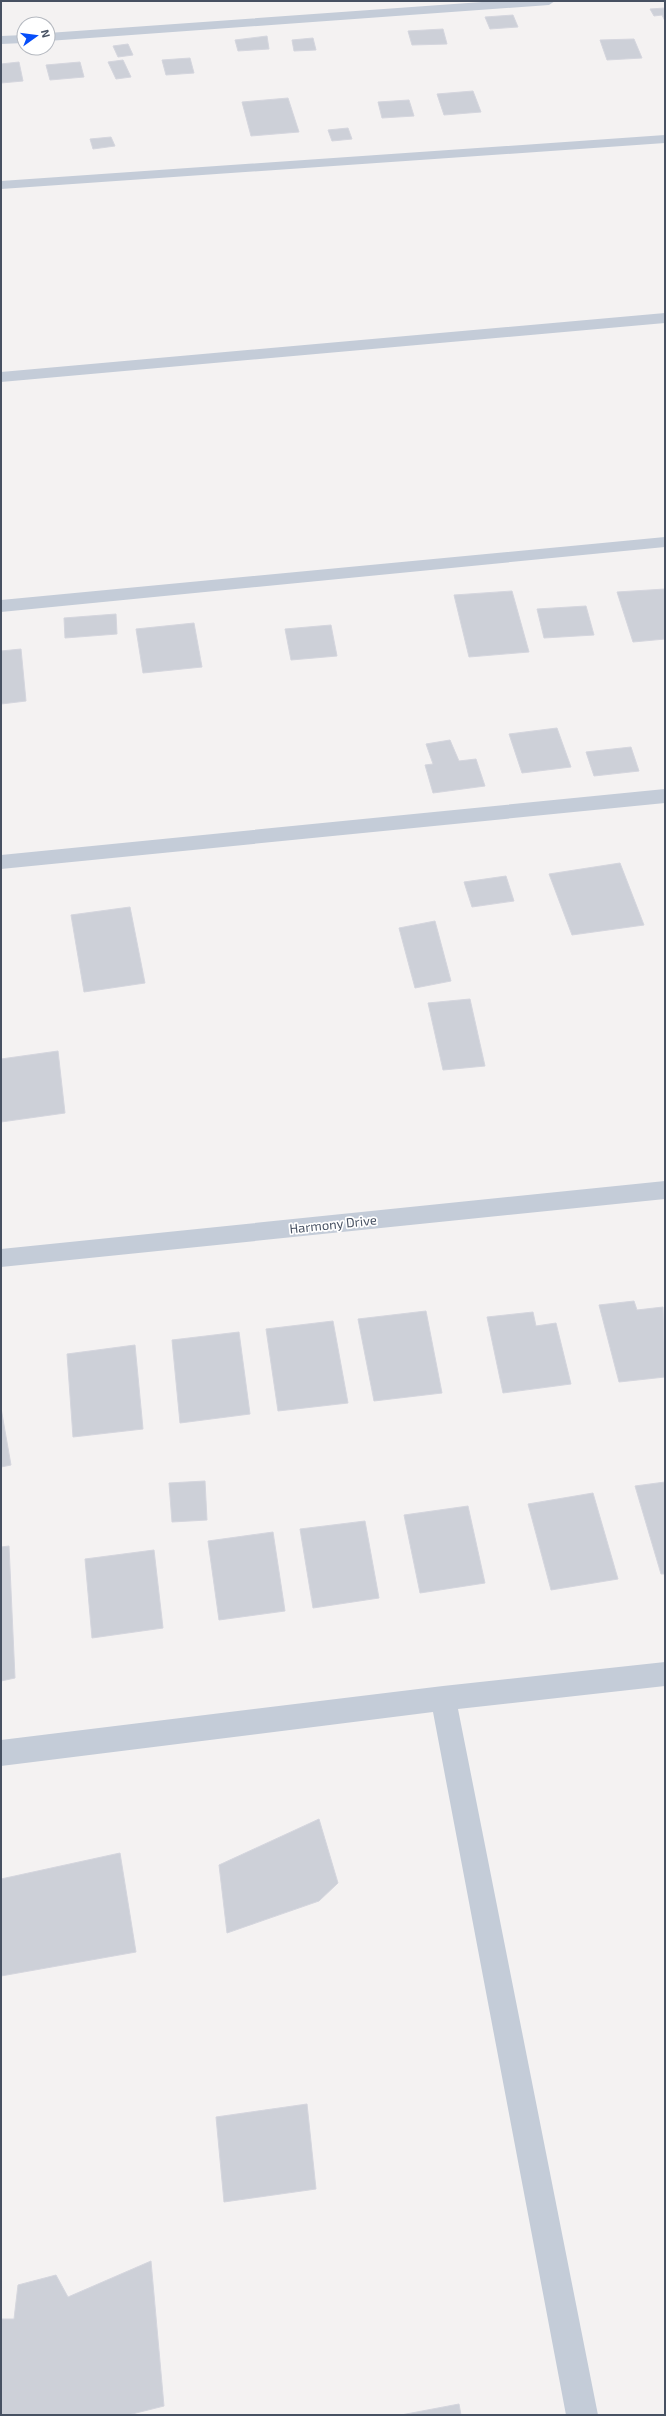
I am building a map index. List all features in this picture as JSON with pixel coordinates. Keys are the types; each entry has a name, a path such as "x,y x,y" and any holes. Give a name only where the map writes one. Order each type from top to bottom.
{"street":[{"path":"56,36 550,1"},
{"path":"1,40 16,39"},
{"path":"1,185 665,139"},
{"path":"1,377 665,318"},
{"path":"1,606 665,542"},
{"path":"1,862 665,796"},
{"name":"Harmony Drive","path":"1,1258 665,1190"},
{"path":"1,1753 443,1698 665,1674"},
{"path":"443,1698 582,2415"}],"building":[{"path":"665,8 665,21 662,15 654,16 650,9"},
{"path":"513,15 518,27 490,29 485,17"},
{"path":"443,29 447,44 412,45 408,31"},
{"path":"267,36 269,49 238,51 235,40"},
{"path":"313,38 316,50 294,51 292,40"},
{"path":"634,39 642,58 607,60 600,40"},
{"path":"128,44 133,55 118,57 113,46"},
{"path":"190,58 194,73 166,75 162,60"},
{"path":"123,60 131,77 116,79 108,62"},
{"path":"19,62 23,81 1,83 1,64"},
{"path":"80,62 84,77 50,80 46,65"},
{"path":"473,91 481,112 444,115 437,94"},
{"path":"288,98 299,132 251,136 242,102"},
{"path":"409,100 414,116 382,118 378,102"},
{"path":"348,128 352,139 332,141 328,130"},
{"path":"111,137 115,146 93,149 90,139"},
{"path":"665,589 665,639 633,642 617,592"},
{"path":"512,591 529,652 469,657 454,595"},
{"path":"586,606 594,635 544,638 537,609"},
{"path":"116,614 117,634 65,638 64,618"},
{"path":"194,623 202,667 143,673 136,629"},
{"path":"331,625 337,656 291,660 285,629"},
{"path":"21,649 26,701 1,704 1,651"},
{"path":"557,728 571,767 522,773 509,734"},
{"path":"450,740 459,761 476,759 485,786 433,793 425,765 433,764 426,744"},
{"path":"631,747 639,771 594,776 586,752"},
{"path":"620,863 644,925 572,935 549,874"},
{"path":"506,876 514,901 472,907 464,882"},
{"path":"130,907 145,983 84,992 71,915"},
{"path":"435,921 451,981 415,988 399,928"},
{"path":"470,999 485,1066 443,1070 428,1003"},
{"path":"58,1051 65,1113 1,1122 1,1059"},
{"path":"634,1301 637,1310 663,1307 665,1377 619,1382 599,1305"},
{"path":"426,1311 442,1393 374,1401 358,1319"},
{"path":"533,1312 536,1326 556,1323 571,1384 503,1393 487,1317"},
{"path":"333,1321 348,1403 278,1411 266,1329"},
{"path":"239,1332 250,1414 180,1423 172,1340"},
{"path":"135,1345 143,1429 73,1437 67,1354"},
{"path":"1,1408 11,1465 1,1467"},
{"path":"205,1481 207,1520 172,1522 169,1483"},
{"path":"665,1482 665,1574 661,1574 635,1486"},
{"path":"593,1493 618,1579 551,1590 528,1504"},
{"path":"468,1506 485,1583 420,1593 404,1515"},
{"path":"365,1521 379,1598 313,1608 300,1529"},
{"path":"273,1532 285,1611 219,1620 208,1541"},
{"path":"9,1546 15,1678 1,1681 1,1547"},
{"path":"154,1550 163,1628 92,1638 85,1559"},
{"path":"319,1819 338,1883 319,1901 227,1933 219,1865"},
{"path":"120,1853 136,1952 1,1976 1,1879"},
{"path":"307,2104 316,2189 224,2202 216,2117"},
{"path":"151,2261 164,2406 128,2415 1,2415 1,2319 14,2319 18,2285 56,2275 68,2297"},
{"path":"459,2404 461,2415 401,2415"}]}
